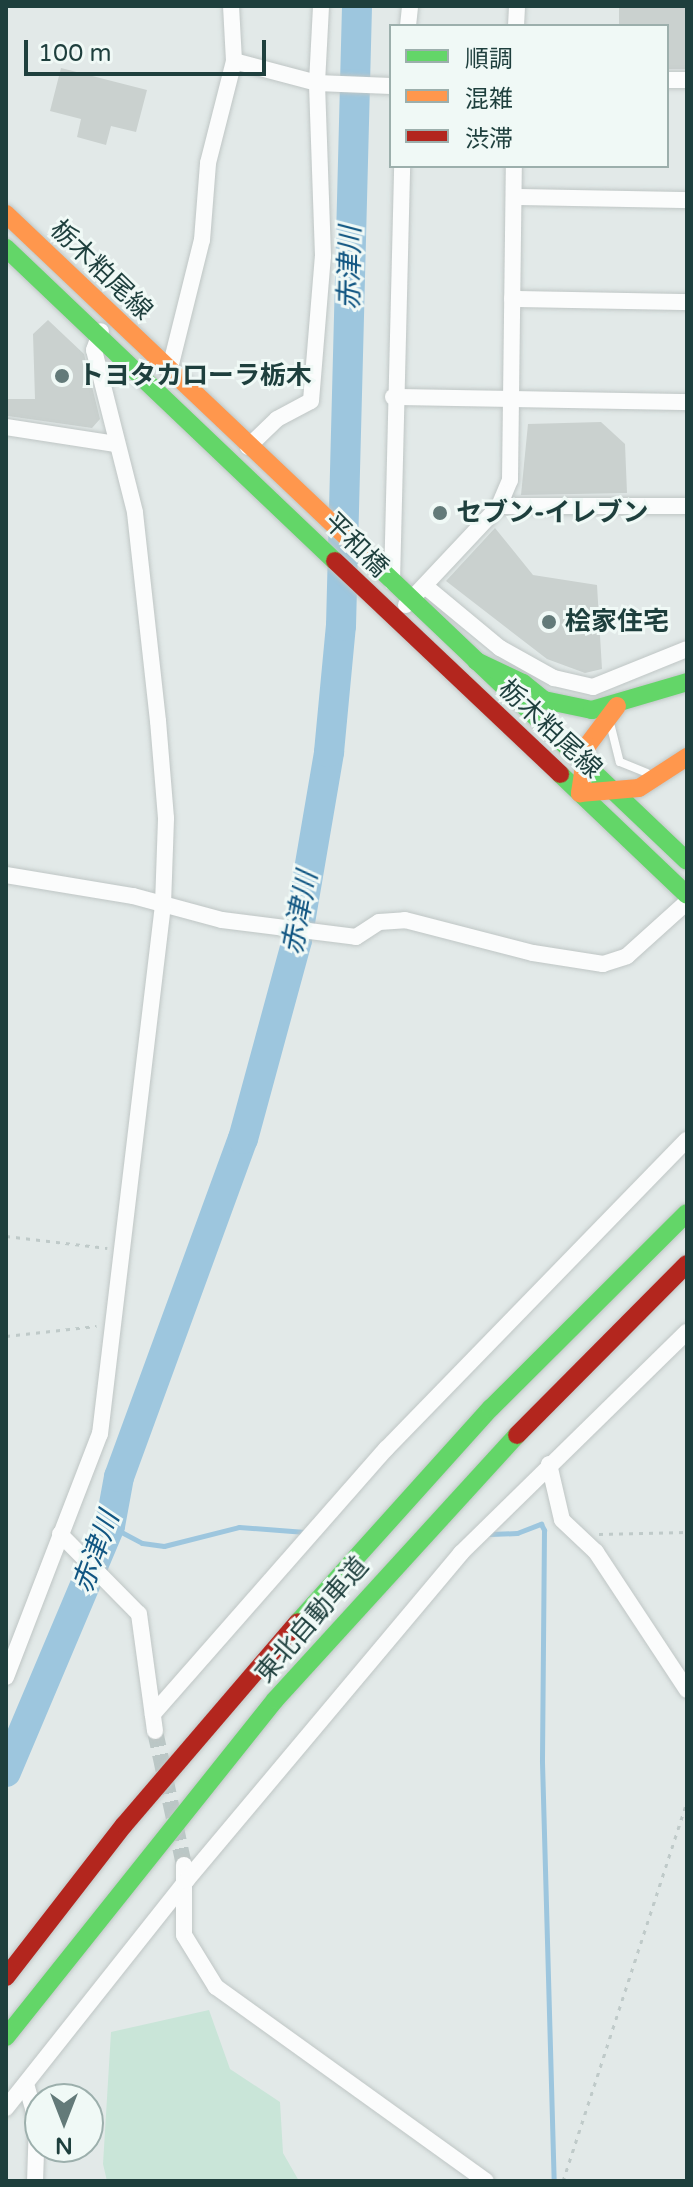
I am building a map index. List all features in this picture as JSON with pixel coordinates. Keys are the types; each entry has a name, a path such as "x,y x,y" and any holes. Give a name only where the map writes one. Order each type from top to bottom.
{"main road":[{"name":"栃木粕尾線","path":"6,214 300,496"},
{"name":"栃木粕尾線","path":"6,248 299,525"},
{"name":"平和橋","path":"300,496 378,567"},
{"name":"平和橋","path":"299,525 377,602"},
{"name":"栃木粕尾線","path":"378,567 392,582 418,593 476,661 687,861"},
{"name":"栃木粕尾線","path":"377,602 687,895"},
{"path":"476,661 564,706 617,706 687,682"},
{"path":"617,706 600,723 584,763 580,793 613,793 639,788 681,762"},
{"name":"東北自動車道","path":"6,1977 163,1778 359,1551 491,1408 687,1213"},
{"name":"東北自動車道","path":"6,2037 150,1851 382,1579 687,1264"}],"street":[{"path":"169,372 202,240 208,163 234,61 231,6"},
{"path":"248,447 277,419 311,401 323,256 325,84 321,6"},
{"path":"234,61 325,84 389,86"},
{"path":"392,582 393,397 402,168"},
{"path":"393,618 499,506 510,480 514,168"},
{"path":"514,197 687,200"},
{"path":"512,299 687,302"},
{"path":"6,1677 11,1648 100,1434 116,1323 163,905 166,818 135,512 94,350 98,335 113,318"},
{"path":"393,397 687,402"},
{"path":"6,427 116,444"},
{"path":"499,506 687,506"},
{"path":"418,593 500,648 554,678 593,687 687,649"},
{"path":"6,875 163,905 222,920 280,924 356,937 379,922 405,920 533,953 603,964 627,956 687,902"},
{"path":"60,1534 130,1601 139,1614 154,1723 386,1449 687,1140"},
{"path":"27,2083 185,1873 461,1553 687,1332"},
{"path":"549,1464 562,1520 596,1552 687,1690"},
{"path":"185,1873 184,1935 216,1987 486,2181"},
{"path":"6,2108 24,2086"}],"lane":[{"path":"617,706 610,736 620,762 649,773 681,762"}],"path":[{"path":"6,1236 123,1250"},
{"path":"6,1336 116,1323"},
{"path":"578,1534 687,1532"},
{"path":"563,2181 687,1802"}],"green space":[{"path":"209,2010 230,2069 280,2102 283,2153 299,2181 107,2181 103,2164 111,2032"}],"building":[{"path":"619,6 687,6 687,69 669,69 669,24 619,24"},
{"path":"61,68 147,90 136,132 111,126 106,145 77,137 81,119 50,111"},
{"name":"トヨタカローラ栃木","path":"48,320 84,354 100,419 92,428 8,416 7,399 35,399 33,334"},
{"path":"601,422 625,444 627,493 521,495 528,424"},
{"name":"桧家住宅","path":"495,528 533,575 597,585 602,669 585,673 547,659 446,581"}],"waterway":[{"name":"赤津川","path":"6,1772 110,1526 119,1477 243,1139 297,940 329,752 341,626 357,6"},
{"path":"490,1534 517,1533 541,1524 544,1530 542,1762 554,2181"},
{"path":"110,1526 142,1543 164,1546 239,1527 305,1532"}],"tunnel":[{"path":"155,1731 184,1865"}],"traffic: fast":[{"path":"6,248 335,561"},
{"path":"376,565 687,861"},
{"path":"476,661 523,683 544,700 592,710 687,682"},
{"path":"560,774 687,895"},
{"path":"298,1622 491,1408 687,1213"},
{"path":"6,2037 275,1700 517,1435"}],"traffic: slow":[{"path":"6,214 376,565"},
{"path":"617,706 587,746 580,793 639,788 687,757"}],"traffic: jam":[{"path":"335,561 560,774"},
{"path":"517,1435 687,1264"},
{"path":"6,1977 124,1825 298,1622"}],"place":[{"name":"トヨタカローラ栃木","path":"62,376"},
{"name":"セブン-イレブン","path":"440,513"},
{"name":"桧家住宅","path":"549,622"}]}
